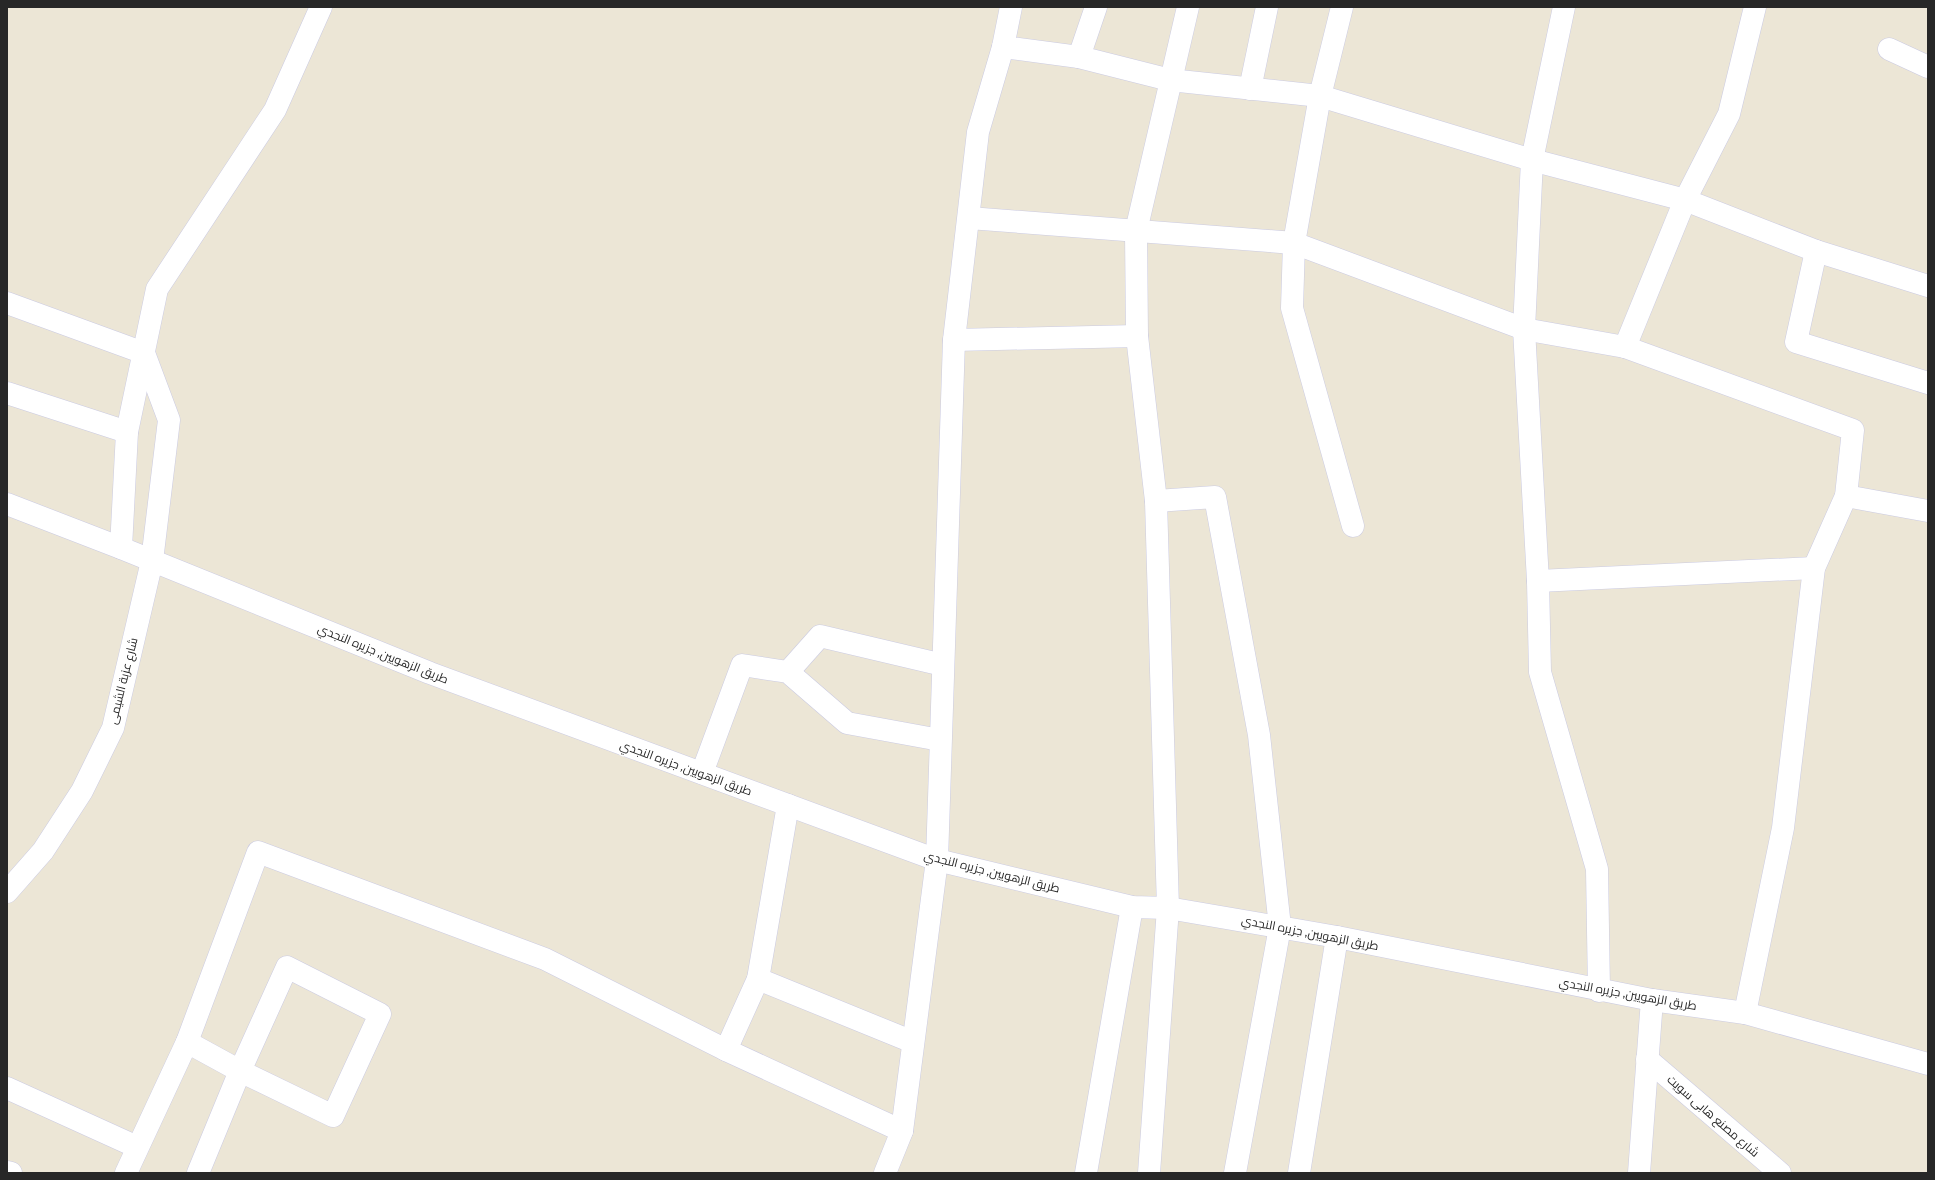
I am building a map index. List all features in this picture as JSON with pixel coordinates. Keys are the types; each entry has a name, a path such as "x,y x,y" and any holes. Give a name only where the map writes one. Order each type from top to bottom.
{"street":[{"path":"121,548 127,432 157,289 275,110 320,7"},
{"path":"885,1173 902,1131 937,860 942,665 954,340 978,132 1003,47 1011,7"},
{"path":"1079,57 1096,7"},
{"path":"1149,1173 1168,908 1156,501 1137,336 1136,230 1188,7"},
{"path":"1250,89 1267,7"},
{"path":"1342,7 1320,96 1294,242 1292,308 1353,526"},
{"path":"1564,7 1532,160 1524,330 1538,581 1540,672 1597,869 1599,991"},
{"path":"1625,347 1685,200 1728,114 1755,7"},
{"path":"1003,47 1079,57 1170,80 1320,96 1532,160 1685,200 1816,251 1928,286"},
{"path":"1889,49 1928,67"},
{"path":"969,218 1294,242 1524,330 1625,347 1853,430 1846,496 1814,568 1783,828 1745,1013"},
{"path":"1816,251 1796,342 1928,383"},
{"path":"7,303 144,353"},
{"path":"954,340 1137,336"},
{"name":"شارع عزبة الشيمى","path":"7,892 43,850 82,791 113,728 152,561 169,420 144,353"},
{"path":"7,393 127,432"},
{"path":"1846,496 1928,511"},
{"path":"1156,501 1215,498 1259,735 1280,927 1235,1173"},
{"name":"طريق الزهويين, جزيره النجدي","path":"7,504 121,548 430,673 937,860 1132,907 1168,908 1280,927 1337,937 1599,991 1745,1013 1928,1064"},
{"path":"1538,581 1814,568"},
{"path":"788,672 820,636 942,665"},
{"path":"702,773 742,665 788,672 847,723 940,740"},
{"path":"726,1050 758,979 788,805"},
{"path":"126,1173 186,1042 258,852 545,959 726,1050 902,1131"},
{"path":"1086,1173 1132,907"},
{"path":"1299,1173 1337,937"},
{"path":"186,1042 240,1071 332,1116 380,1014 287,967 240,1071 198,1173"},
{"path":"758,979 913,1042"},
{"path":"1639,1173 1652,1000"},
{"name":"شارع مصنع هابى سويت","path":"1647,1059 1780,1173"},
{"path":"7,1088 137,1147"},
{"path":"7,1172 11,1173"}]}
